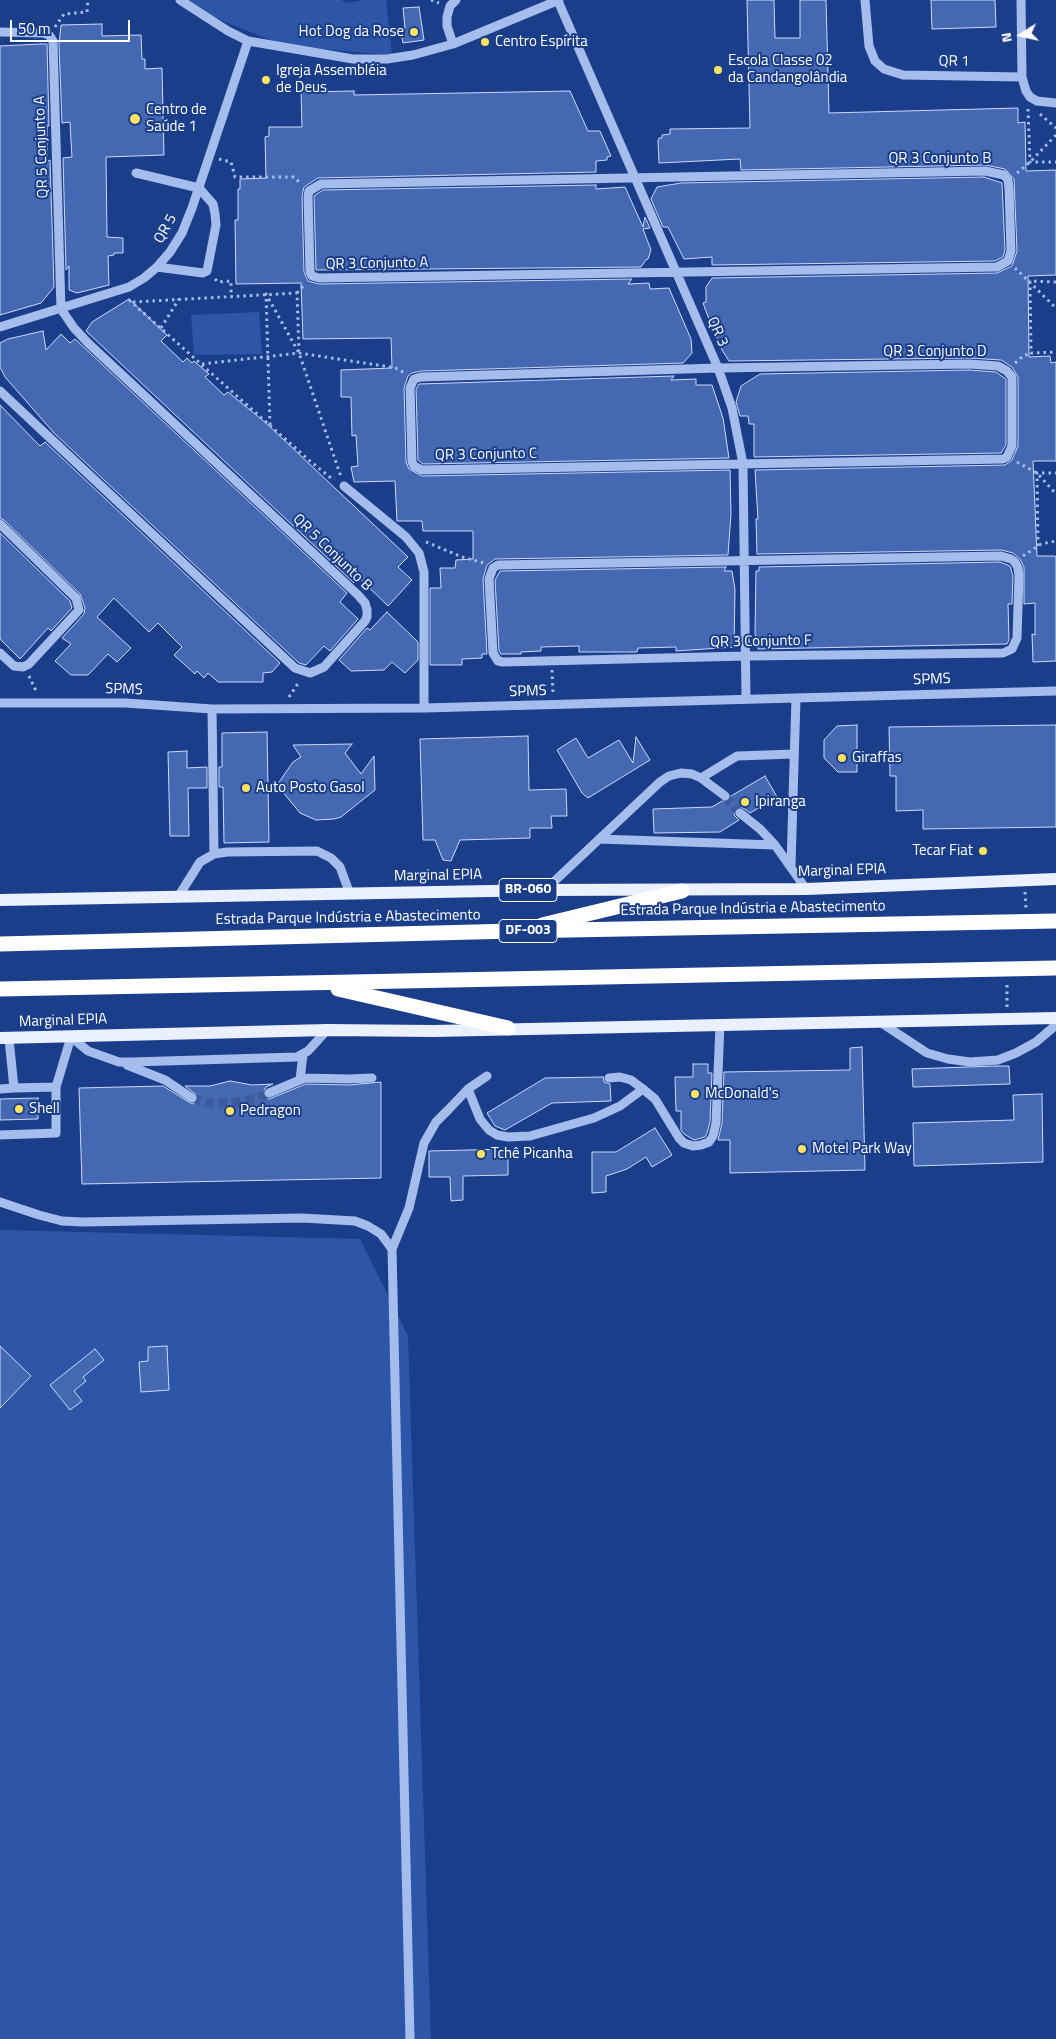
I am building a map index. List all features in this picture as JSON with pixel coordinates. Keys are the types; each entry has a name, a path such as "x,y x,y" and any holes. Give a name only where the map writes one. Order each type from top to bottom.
{"highway":[{"path":"514,931 682,891"},
{"name":"Estrada Parque Indústria e Abastecimento","path":"0,944 514,931 1056,921"},
{"path":"0,989 1056,968"},
{"path":"315,984 508,1028"}],"main road":[{"name":"Marginal EPIA","path":"0,900 545,890 682,891 806,889 1056,879"},
{"name":"Marginal EPIA","path":"4,1038 327,1030 434,1031 1056,1018"}],"street":[{"path":"180,0 228,31 248,41 353,59 387,59 414,55 453,44 536,4 558,0"},
{"path":"453,44 447,26 447,17 450,6 456,0"},
{"name":"QR 3","path":"558,0 718,368 732,408 743,464 746,699"},
{"name":"QR 1","path":"866,0 869,46 875,61 884,69 903,75 1022,77"},
{"path":"1021,0 1022,77 1026,91 1030,97 1037,101 1056,103"},
{"path":"0,32 43,33 49,35"},
{"name":"QR 5 Conjunto A","path":"49,35 53,40 61,309"},
{"name":"QR 5","path":"0,327 116,292 144,278 157,267 170,252 182,233 248,41"},
{"name":"QR 3 Conjunto B","path":"635,178 998,172 1008,180 1011,251 1008,261"},
{"path":"136,173 199,188 213,204 216,225 207,271 203,273 157,267"},
{"path":"309,191 321,184 635,178"},
{"name":"QR 3 Conjunto A","path":"309,191 310,272 315,278 676,273"},
{"path":"676,273 989,267 1003,265 1008,261"},
{"name":"QR 5 Conjunto B","path":"61,309 74,328 89,344 365,603 367,617 324,667 310,673 303,672"},
{"name":"QR 3 Conjunto D","path":"718,368 970,364 998,366 1007,370"},
{"path":"414,379 421,377 718,368"},
{"path":"743,464 995,460 1008,457 1012,446 1013,385 1012,377 1007,370"},
{"name":"QR 3 Conjunto C","path":"414,379 410,388 412,462 414,466 422,470 743,464"},
{"path":"0,392 295,668 303,672"},
{"path":"344,486 406,537 419,553 424,572 424,708"},
{"path":"0,524 76,598 78,604 78,613 28,664 14,666 0,653"},
{"name":"QR 3 Conjunto F","path":"1001,556 1011,559 1018,568 1018,638 1012,649 1003,653 745,656 503,662 496,658 493,653 489,579 493,568 498,565 745,561 1001,556"},
{"name":"SPMS","path":"0,702 126,703 212,709 424,708 1056,691"},
{"path":"790,865 796,698"},
{"path":"212,709 214,854"},
{"path":"701,778 738,756 794,754"},
{"path":"545,890 665,779 681,773 692,774 701,778 725,796"},
{"path":"740,813 760,829 775,845 806,889"},
{"path":"600,839 775,845"},
{"path":"178,897 200,862 214,854 227,852 317,851 331,858 340,867 350,894"},
{"path":"880,1021 927,1053 948,1059 970,1062 998,1060 1016,1054 1036,1042 1056,1025"},
{"path":"609,1078 620,1077 630,1080 643,1089 664,1112 679,1138 692,1146 709,1142 713,1136 716,1123 720,1024"},
{"path":"119,1062 292,1057 303,1055 327,1030"},
{"path":"0,1135 56,1133 56,1087 71,1037 88,1051 164,1080 192,1098"},
{"path":"4,1038 14,1088"},
{"path":"300,1079 303,1055"},
{"path":"410,2039 392,1249 409,1208 424,1143 436,1122 468,1090 488,1076"},
{"path":"269,1093 300,1079 372,1078"},
{"path":"0,1089 56,1087"},
{"path":"468,1090 480,1119 489,1130 497,1135 508,1137 530,1136 594,1118 620,1106 643,1089"},
{"path":"0,1202 62,1221 302,1218 355,1220 381,1234 392,1249"}],"path":[{"path":"49,35 64,14 88,12 88,0"},
{"path":"1030,162 1028,106 1041,114 1056,128"},
{"path":"1008,180 1030,162 1056,135"},
{"path":"209,157 231,162 235,177 294,177 309,191"},
{"path":"1030,162 1056,162"},
{"path":"1008,261 1056,308"},
{"path":"207,271 218,282 231,281 231,296"},
{"path":"1030,281 1056,282"},
{"path":"1030,281 1032,353"},
{"path":"116,292 133,302 330,478 342,479 299,354 266,294"},
{"path":"133,302 297,293 299,354"},
{"path":"266,294 270,425"},
{"path":"162,328 179,299"},
{"path":"1007,370 1023,356 1032,353 1056,352"},
{"path":"202,364 299,354 398,369 414,379"},
{"path":"1008,457 1038,473 1056,494"},
{"path":"1038,473 1056,473"},
{"path":"1038,473 1038,546 1056,542"},
{"path":"406,537 423,541 493,568"},
{"path":"551,661 554,705"},
{"path":"23,666 34,684 40,703"},
{"path":"281,709 298,684 303,672"},
{"path":"1007,968 1007,1008"}],"shaded area":[{"path":"188,0 342,0 345,3 364,0 386,0 392,55 285,46 206,14"},
{"path":"259,312 262,354 194,355 191,315"},
{"path":"0,1230 360,1239 408,1336 431,2039 0,2039"}],"building":[{"path":"747,0 774,0 775,38 800,38 800,0 826,0 829,113 1018,108 1018,123 1025,122 1026,171 1056,170 1056,275 1028,276 1029,357 1050,356 1051,363 1056,362 1056,461 1033,461 1037,556 1056,557 1056,661 1033,662 1032,634 1035,635 1035,603 1024,604 1024,567 1020,559 1013,553 1001,550 757,554 756,519 758,519 755,470 1005,465 1012,460 1018,446 1018,377 1012,367 1001,360 969,358 729,361 715,333 715,322 710,322 703,303 706,302 706,287 712,278 997,273 1012,266 1017,251 1014,179 1005,169 985,165 741,170 740,159 659,163 658,141 659,138 662,138 662,135 670,134 670,129 750,128"},
{"path":"931,0 995,0 996,27 932,29"},
{"path":"419,7 424,40 403,43 400,28 405,28 403,8"},
{"path":"102,24 102,36 141,35 142,59 145,59 145,69 162,68 164,155 106,157 107,237 123,238 123,253 114,253 114,255 108,256 109,285 77,293 69,290 69,266 66,270 63,158 72,157 70,122 62,123 59,45 61,25"},
{"path":"47,44 49,126 47,126 47,161 50,160 54,287 41,303 0,315 0,46"},
{"path":"354,91 354,95 570,91 588,131 600,131 611,156 607,157 607,160 596,161 596,172 318,178 304,187 302,196 304,272 308,281 319,284 632,279 628,284 649,283 650,289 669,288 691,339 692,353 683,363 421,371 412,373 408,376 404,388 406,462 409,469 422,476 730,470 731,514 728,555 495,559 487,565 483,579 487,654 482,654 482,658 462,659 462,665 430,665 430,588 441,588 440,568 455,568 456,560 473,559 473,531 423,531 422,521 397,521 395,481 354,482 351,467 358,466 356,435 352,436 351,397 341,397 341,370 392,368 391,338 303,339 301,283 236,284 235,220 238,220 238,189 240,189 240,179 266,178 265,137 269,136 269,127 302,127 301,92"},
{"path":"984,177 1002,183 1005,250 1003,257 995,261 712,265 712,257 684,259 668,227 663,227 651,199 657,187 681,183"},
{"path":"596,185 596,189 625,187 643,227 645,217 650,228 643,229 651,250 648,259 641,267 316,270 314,197 323,190"},
{"path":"129,299 167,335 161,341 183,362 187,358 192,363 194,361 209,374 205,377 224,395 228,392 266,423 408,557 398,567 412,580 388,606 358,577 354,583 86,331 92,322"},
{"path":"43,331 46,350 61,334 70,343 75,339 347,593 340,602 358,619 330,651 324,646 306,665 299,663 54,433 5,377 0,367 0,343 8,339"},
{"path":"969,370 996,372 1006,379 1006,445 1001,453 754,457 754,424 749,424 748,416 740,416 736,402 741,386 760,374"},
{"path":"674,376 671,380 696,379 696,385 712,385 723,418 729,458 423,464 418,460 416,389 419,384"},
{"path":"0,405 40,446 45,442 280,663 272,672 263,673 263,682 218,682 208,673 204,678 197,671 195,674 174,655 182,647 158,623 149,632 114,598 97,617 131,648 117,662 108,654 88,675 71,675 55,661 71,644 62,638 84,614 85,608 80,594 0,518"},
{"path":"0,533 70,601 72,608 51,631 48,628 20,659 0,639"},
{"path":"1000,562 1010,566 1013,576 1012,604 1008,604 1009,640 1007,644 758,649 755,633 756,571 759,571 759,567"},
{"path":"726,567 724,571 732,571 735,589 734,647 676,651 676,647 638,648 637,652 579,652 579,646 541,647 541,651 521,652 521,654 501,654 499,651 495,580 500,571"},
{"path":"387,612 418,642 418,660 405,673 392,662 384,670 351,671 339,660 367,628 370,630"},
{"path":"857,725 857,772 838,772 824,758 824,740 837,726"},
{"path":"1056,725 1056,827 923,829 923,810 896,811 896,776 890,776 889,727"},
{"name":"Auto Posto Gasol","path":"267,732 269,842 224,843 223,787 219,787 219,767 222,767 222,733"},
{"path":"528,736 529,790 566,789 567,816 551,816 552,828 530,828 530,838 460,840 451,861 443,860 435,840 423,840 420,739"},
{"path":"636,737 650,760 588,798 582,793 557,750 576,738 588,758 619,740 633,763"},
{"path":"352,744 345,753 361,774 374,756 375,790 341,817 316,820 300,813 277,785 293,762 301,757 293,745"},
{"path":"187,751 187,768 207,767 207,788 188,788 189,836 170,836 168,752"},
{"name":"Ipiranga","path":"765,776 777,797 750,813 743,808 737,807 734,815 739,820 720,832 654,833 653,809 712,807 722,801 728,802 731,796"},
{"path":"862,1047 865,1170 730,1173 730,1140 718,1140 722,1123 724,1072 850,1070 850,1048"},
{"name":"McDonald's","path":"693,1064 708,1064 708,1073 712,1073 710,1122 705,1137 694,1140 681,1130 681,1111 676,1111 675,1077 693,1077"},
{"path":"1009,1066 1010,1084 913,1087 912,1069"},
{"path":"603,1077 604,1082 610,1084 611,1101 552,1103 505,1130 495,1126 487,1113 545,1078"},
{"name":"Pedragon","path":"230,1081 252,1085 273,1084 266,1087 263,1092 265,1098 269,1099 306,1084 349,1085 381,1082 381,1178 82,1184 79,1088 163,1086 192,1104 197,1102 198,1096 185,1086 210,1086"},
{"path":"1042,1094 1043,1162 914,1166 913,1123 1014,1120 1013,1095"},
{"name":"Shell","path":"38,1098 38,1119 0,1120 0,1099"},
{"path":"655,1128 672,1155 652,1167 646,1157 627,1169 606,1176 606,1192 592,1193 592,1152 616,1152"},
{"path":"508,1149 508,1175 463,1176 463,1200 451,1201 450,1177 429,1177 429,1151"},
{"path":"0,1346 31,1376 0,1408"},
{"path":"167,1346 169,1390 141,1392 139,1362 148,1361 148,1347"},
{"path":"95,1349 104,1360 83,1377 86,1381 74,1391 82,1401 70,1410 50,1385"}],"tunnel":[{"path":"725,796 740,813"},
{"path":"192,1098 209,1103 232,1103 258,1098 269,1093"}],"place":[{"name":"Hot Dog da Rose","path":"414,32"},
{"name":"Centro Espírita","path":"485,42"},
{"name":"Escola Classe 02 da Candangolândia","path":"718,70"},
{"name":"Igreja Assembléia de Deus","path":"266,80"},
{"name":"Centro de Saúde 1","path":"135,119"},
{"name":"Giraffas","path":"842,758"},
{"name":"Auto Posto Gasol","path":"246,788"},
{"name":"Ipiranga","path":"745,802"},
{"name":"Tecar Fiat","path":"983,851"},
{"name":"McDonald's","path":"695,1094"},
{"name":"Shell","path":"19,1109"},
{"name":"Pedragon","path":"230,1111"},
{"name":"Motel Park Way","path":"802,1149"},
{"name":"Tchê Picanha","path":"481,1154"}]}
